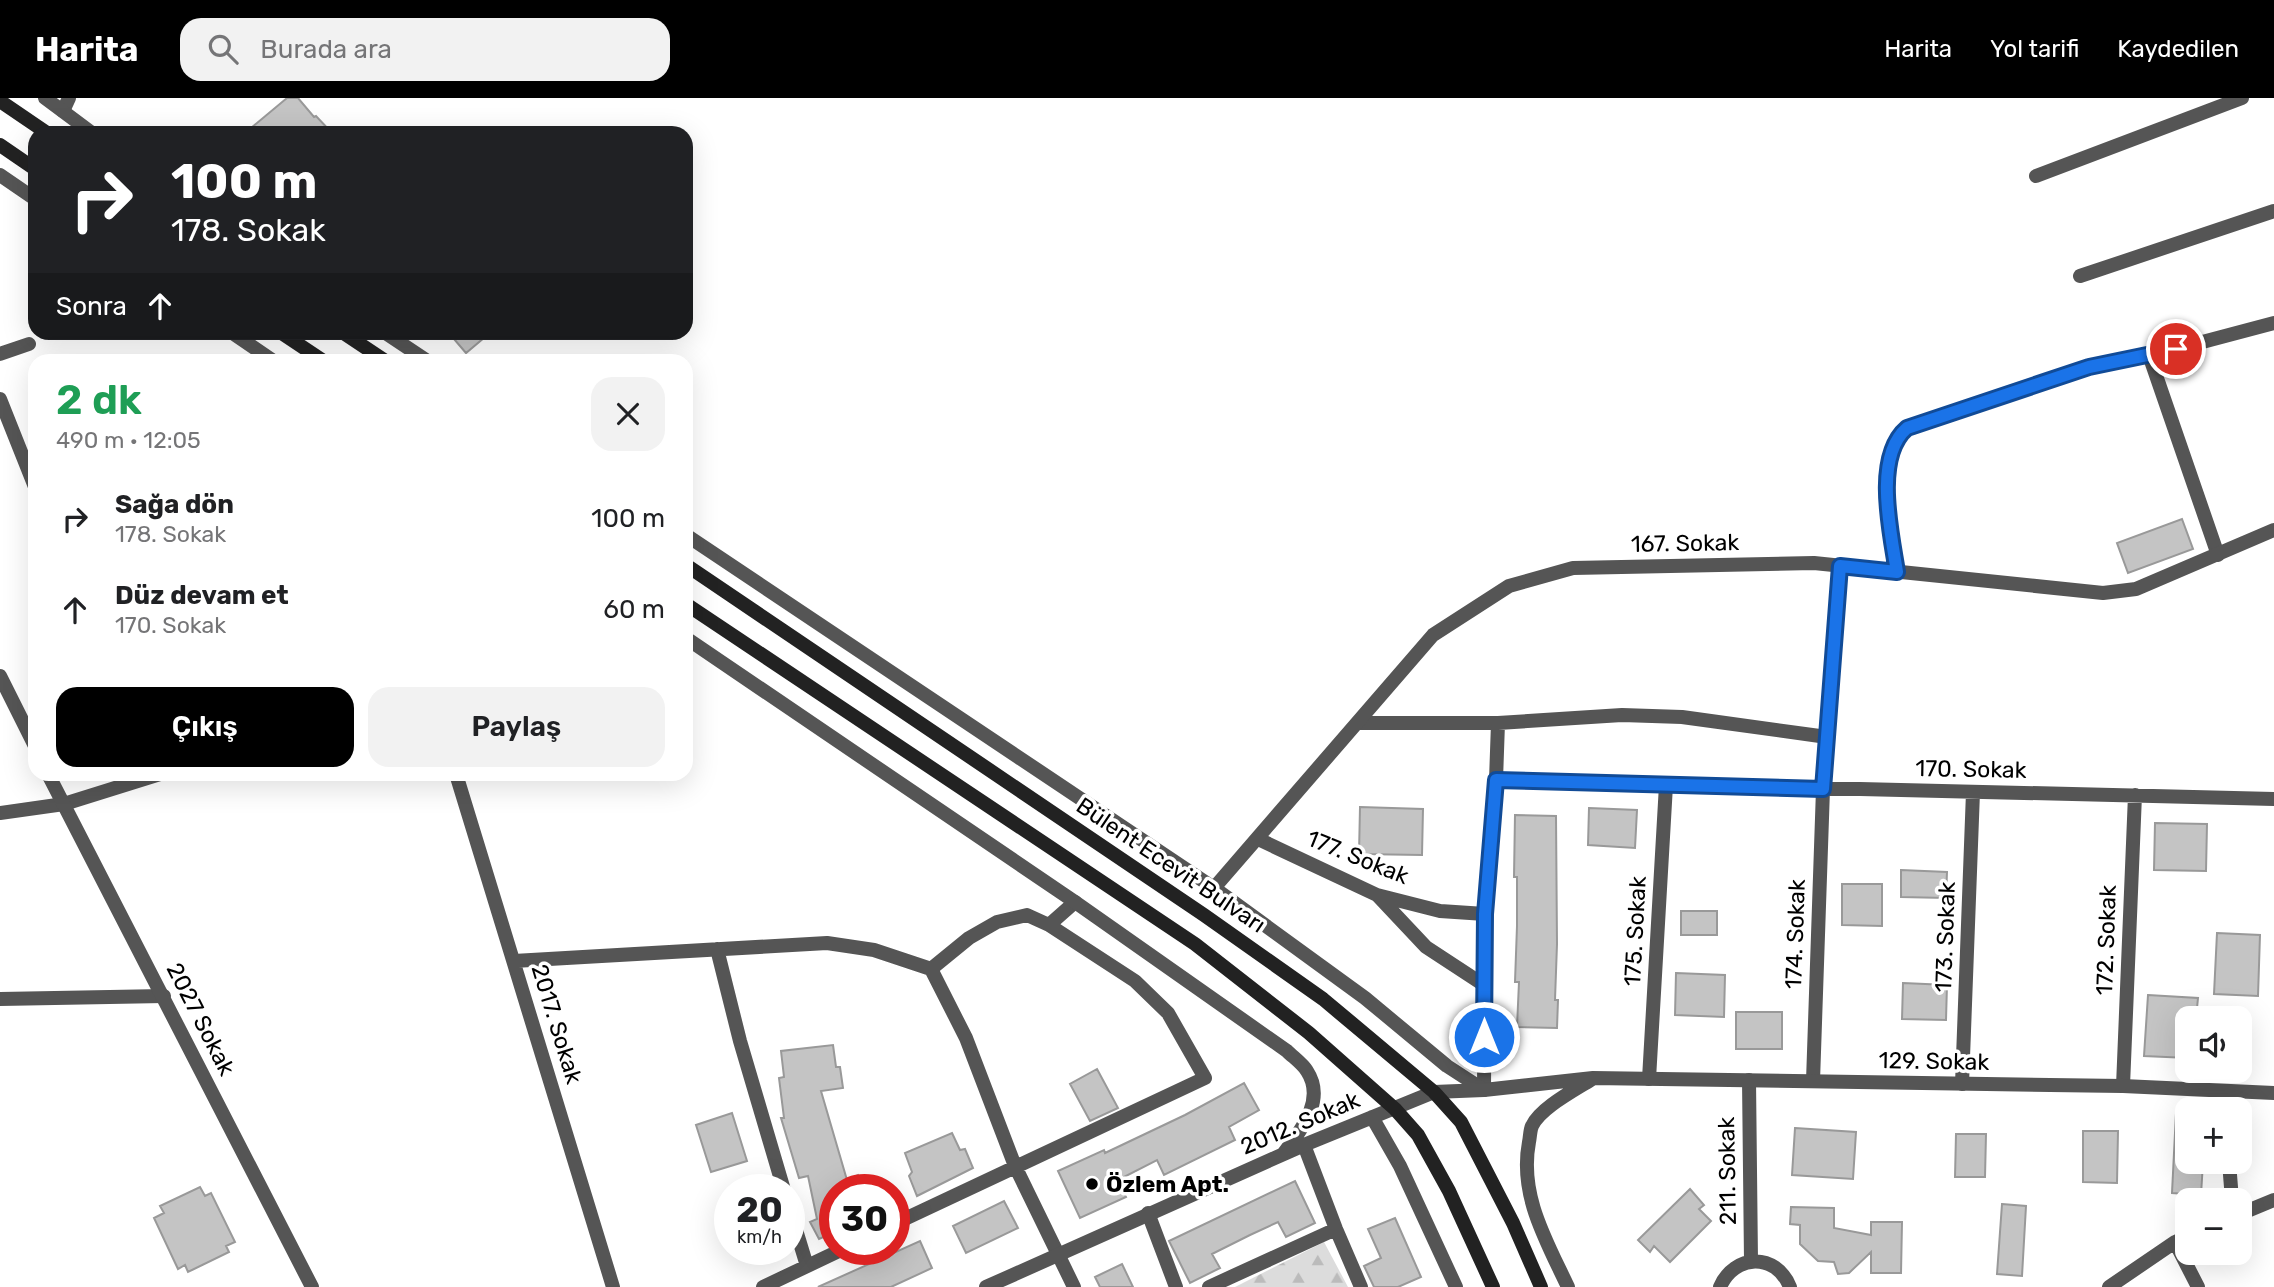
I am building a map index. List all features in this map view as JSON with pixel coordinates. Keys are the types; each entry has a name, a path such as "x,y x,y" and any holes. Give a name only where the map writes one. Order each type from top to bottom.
{"main road":[{"path":"0,101 37,126"},
{"path":"0,145 28,164"},
{"path":"292,340 313,354"},
{"path":"354,340 375,354"},
{"name":"Bülent Ecevit Bulvarı","path":"693,570 1226,930 1323,999 1434,1092 1461,1122 1513,1223 1541,1287"},
{"path":"693,609 1195,944 1309,1033 1395,1109 1418,1135 1449,1191 1493,1287"}],"street":[{"path":"45,98 66,105 86,126"},
{"path":"2036,176 2242,98"},
{"path":"0,175 28,194"},
{"path":"2080,276 2274,211"},
{"path":"1897,572 1886,502 1890,461 1898,436 1907,428 2089,367 2149,355 2274,323"},
{"path":"243,340 263,354"},
{"path":"396,340 416,354"},
{"path":"0,354 29,344"},
{"path":"2149,355 2218,555"},
{"path":"0,399 28,469"},
{"name":"167. Sokak","path":"1214,888 1433,635 1509,586 1573,568 1814,563 2103,593 2136,589 2274,530"},
{"path":"693,540 1214,888 1365,998 1447,1066 1484,1090"},
{"name":"174. Sokak","path":"1813,1081 1823,789 1840,566"},
{"path":"693,643 1075,902 1287,1051 1307,1070 1313,1086 1313,1105 1308,1119 1284,1153"},
{"path":"0,676 28,732"},
{"path":"1358,723 1498,723 1622,715 1682,717 1827,737"},
{"path":"1484,1090 1485,914 1498,723"},
{"name":"170. Sokak","path":"1496,780 2274,799"},
{"name":"2027 Sokak","path":"52,781 312,1287"},
{"path":"0,813 64,804 138,781"},
{"name":"2017. Sokak","path":"458,781 614,1287"},
{"name":"175. Sokak","path":"1648,1079 1666,785"},
{"name":"173. Sokak","path":"1962,1084 1973,792"},
{"name":"172. Sokak","path":"2123,1086 2134,795"},
{"name":"177. Sokak","path":"1258,839 1377,895 1440,911 1485,914"},
{"path":"1377,895 1426,947 1485,985"},
{"path":"1049,925 1075,902"},
{"path":"910,1216 1205,1078 1168,1013 1135,981 1049,925 1027,915 998,922 969,938 931,970"},
{"path":"514,961 827,943 874,950 931,970 966,1038 1015,1166 1074,1287"},
{"path":"718,949 740,1041 779,1174"},
{"path":"0,999 164,996"},
{"path":"1568,1287 1534,1215 1529,1197 1526,1162 1532,1126 1544,1112 1593,1078"},
{"name":"129. Sokak","path":"1484,1090 1593,1078 2123,1086 2274,1093"},
{"name":"211. Sokak","path":"1749,1080 1751,1261"},
{"name":"2012. Sokak","path":"986,1287 1284,1153 1434,1092 1484,1090"},
{"path":"2224,1091 2224,1097"},
{"path":"1372,1117 1400,1166 1456,1287"},
{"path":"1304,1145 1361,1287"},
{"path":"2252,1209 2274,1199"},
{"path":"1148,1213 1176,1287"},
{"path":"1513,1223 1534,1215"},
{"path":"1209,1287 1336,1229"},
{"path":"2109,1287 2175,1243"},
{"path":"805,1259 807,1266"},
{"path":"763,1287 819,1260"},
{"path":"1720,1287 1735,1266 1751,1261 1760,1261 1776,1268 1790,1287"},
{"path":"2190,1265 2198,1287"}],"green space":[{"path":"1324,1242 1348,1287 1235,1287"}],"building":[{"path":"287,98 298,98 325,126 253,126"},
{"path":"455,340 481,340 466,353"},
{"path":"2182,519 2193,549 2128,573 2117,543"},
{"path":"1360,807 1423,809 1422,855 1359,854"},
{"path":"1589,808 1637,810 1635,848 1588,845"},
{"path":"1515,815 1556,816 1557,1028 1517,1027 1519,982 1515,982"},
{"path":"2155,823 2207,824 2206,871 2154,870"},
{"path":"1901,870 1947,872 1946,898 1901,897"},
{"path":"1842,884 1882,884 1882,926 1842,925"},
{"path":"1681,911 1717,911 1717,935 1681,935"},
{"path":"2217,933 2260,935 2258,996 2214,994"},
{"path":"1676,973 1725,975 1724,1017 1675,1015"},
{"path":"1903,983 1947,985 1946,1020 1902,1019"},
{"path":"2148,995 2198,998 2197,1006 2175,1006 2175,1057 2144,1056"},
{"path":"1736,1012 1782,1012 1782,1049 1736,1049"},
{"path":"833,1045 836,1067 840,1067 843,1088 821,1091 845,1174 819,1174 819,1239 810,1222 817,1219 808,1176 798,1174 781,1118 784,1118 779,1078 784,1077 781,1051"},
{"path":"1097,1069 1118,1108 1090,1121 1070,1084"},
{"path":"1244,1083 1259,1110 1229,1127 1235,1140 1164,1175 1157,1160 1118,1180 1126,1197 1080,1218 1058,1171 1104,1150 1105,1153"},
{"path":"732,1113 747,1161 711,1172 696,1125"},
{"path":"1795,1128 1856,1132 1853,1179 1792,1175"},
{"path":"2083,1131 2118,1131 2117,1183 2083,1182"},
{"path":"952,1133 960,1150 965,1149 973,1168 917,1196 905,1153"},
{"path":"2175,1133 2175,1174 2202,1174 2201,1188 2175,1188 2175,1193 2172,1193"},
{"path":"1956,1134 1986,1134 1985,1177 1955,1177"},
{"path":"1295,1181 1315,1223 1286,1237 1278,1222 1250,1235 1212,1254 1220,1268 1190,1283 1169,1241"},
{"path":"200,1187 205,1196 211,1193 235,1242 226,1246 229,1252 188,1272 185,1265 178,1269 154,1218 164,1213 160,1206"},
{"path":"1690,1189 1704,1205 1699,1209 1711,1221 1670,1262 1654,1246 1650,1252 1638,1240"},
{"path":"1004,1201 1018,1228 966,1253 953,1226"},
{"path":"2002,1204 2026,1206 2022,1276 1997,1274"},
{"path":"1791,1207 1834,1208 1834,1228 1871,1235 1871,1222 1902,1222 1901,1273 1871,1273 1871,1252 1849,1273 1838,1274 1834,1262 1818,1261 1800,1244 1800,1225 1790,1224"},
{"path":"1395,1218 1421,1277 1398,1287 1374,1287 1364,1266 1381,1258 1368,1229"},
{"path":"920,1241 932,1268 891,1287 818,1287 867,1265 910,1265 910,1246"},
{"path":"1122,1264 1133,1287 1100,1287 1095,1277"}],"place":[{"name":"Özlem Apt.","path":"1092,1184"}],"route":[{"path":"1484,1037 1485,914 1496,780 1823,789 1840,566 1897,572 1886,502 1890,461 1898,436 1907,428 2089,367 2176,349"}]}
